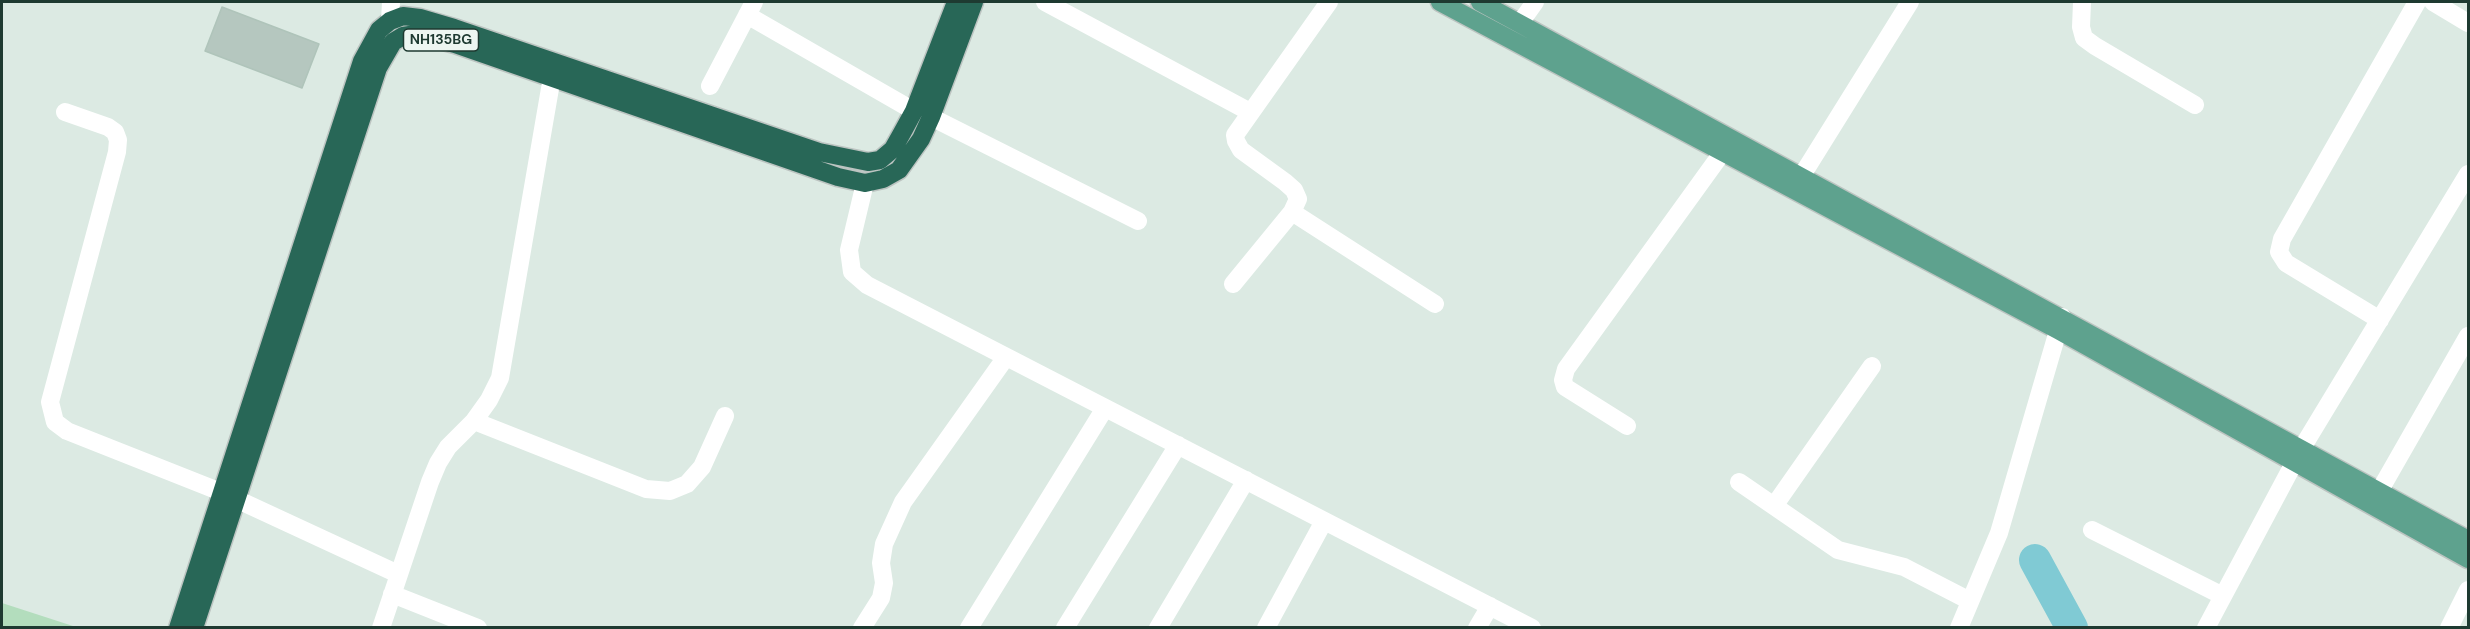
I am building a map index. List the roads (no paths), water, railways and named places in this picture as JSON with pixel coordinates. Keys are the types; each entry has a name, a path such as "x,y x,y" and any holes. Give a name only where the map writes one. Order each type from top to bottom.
{"highway":[{"name":"NH135BG","path":"194,627 228,495 362,61 379,30 390,21 403,16 420,18 819,152 868,162 880,160 893,149 914,111 956,2"},
{"path":"865,183 883,180 899,170 921,139 974,2"},
{"name":"NH135BG","path":"178,627 228,495 378,68 393,42 403,36 416,34 455,44 838,177 865,183"}],"main road":[{"path":"1440,2 1722,153 2060,323"},
{"path":"1480,2 1802,177 2156,378 2298,455 2469,559"},
{"path":"2298,455 2379,490 2469,540"}],"street":[{"path":"390,21 391,2"},
{"path":"1045,2 1250,112"},
{"path":"1233,284 1292,212 1298,199 1294,190 1241,150 1235,135 1329,2"},
{"path":"1520,23 1535,2"},
{"path":"1802,177 1910,2"},
{"path":"2082,2 2081,27 2085,38 2195,105"},
{"path":"2380,320 2286,263 2279,252 2282,239 2417,2"},
{"path":"2433,2 2469,23"},
{"path":"710,86 751,8 914,111"},
{"path":"381,627 438,463 448,447 474,421 489,400 500,378 552,77"},
{"path":"65,112 108,127 115,132 118,140 117,152 50,402 55,422 67,431 228,495 398,574"},
{"path":"931,117 1138,221"},
{"path":"1627,426 1565,387 1563,380 1566,369 1722,153"},
{"path":"2206,627 2298,455 2469,174"},
{"path":"865,183 849,250 852,272 867,285 1532,627"},
{"path":"1292,212 1435,304"},
{"path":"1959,627 1999,533 2060,323"},
{"path":"2379,490 2469,336"},
{"path":"862,627 881,598 884,583 881,562 884,544 903,502 1006,357"},
{"path":"1774,506 1872,366"},
{"path":"969,627 1105,408"},
{"path":"474,421 646,489 670,491 687,484 702,467 725,416"},
{"path":"1065,627 1178,445"},
{"path":"1158,627 1246,480"},
{"path":"1739,482 1838,550 1904,567 1970,601"},
{"path":"1266,627 1324,521"},
{"path":"2092,530 2223,596"},
{"path":"2449,627 2469,590"},
{"path":"392,594 478,627"},
{"path":"1477,627 1490,606"}],"waterway":[{"path":"2035,560 2072,628"}]}
